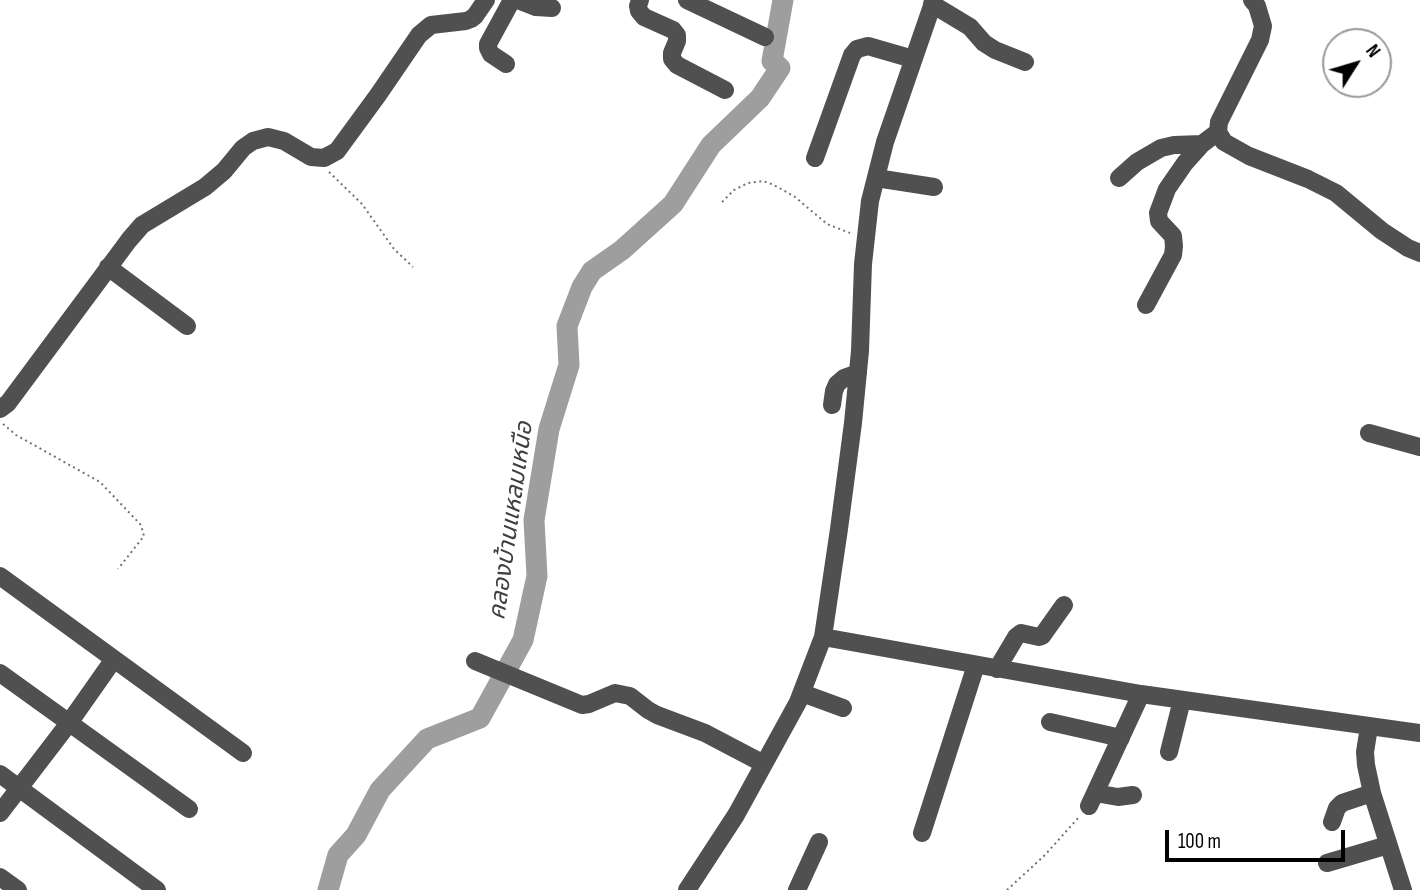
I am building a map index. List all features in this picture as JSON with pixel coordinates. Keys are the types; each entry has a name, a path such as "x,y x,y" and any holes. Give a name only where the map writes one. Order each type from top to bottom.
{"street":[{"path":"0,409 142,225 205,187 253,141 268,137 284,141 311,157 324,158 337,151 419,35 432,25 471,19 486,0"},
{"path":"506,64 491,54 488,44 513,0"},
{"path":"519,0 536,7 552,8"},
{"path":"640,0 639,11 644,17 673,30 677,35 672,60 725,90"},
{"path":"687,0 765,37"},
{"path":"1252,0 1257,6 1263,26 1260,40 1219,122 1218,132 1224,142 1236,150 1336,193 1382,231 1420,253"},
{"path":"687,890 736,815 764,764 802,693 823,637 858,373 865,238 870,201 886,142 933,2 970,27 984,43 1026,62"},
{"path":"815,158 852,55 857,49 877,47 913,59"},
{"path":"1146,305 1173,255 1173,236 1159,221 1158,213 1167,189 1176,174 1202,144 1218,132"},
{"path":"1119,178 1137,162 1161,148 1202,144"},
{"path":"876,178 934,187"},
{"path":"108,267 187,326"},
{"path":"832,405 837,384 858,373"},
{"path":"1369,433 1420,447"},
{"path":"0,576 243,753"},
{"path":"997,669 1016,637 1021,633 1042,636 1064,605"},
{"path":"823,637 1141,694 1420,733"},
{"path":"0,813 114,659"},
{"path":"475,661 582,705 615,693 630,696 657,715 705,733 764,764"},
{"path":"922,833 976,665"},
{"path":"0,673 189,809"},
{"path":"802,693 844,708"},
{"path":"1133,795 1092,799 1141,694"},
{"path":"1169,752 1182,700"},
{"path":"1050,722 1121,738"},
{"path":"1369,727 1366,765 1372,793 1403,890"},
{"path":"0,774 157,890"},
{"path":"1332,822 1342,803 1372,793"},
{"path":"797,890 820,842"},
{"path":"1326,863 1388,845"},
{"path":"0,877 18,890"}],"path":[{"path":"324,158 329,172 362,204 394,249 413,267"},
{"path":"722,202 741,186 763,181 795,197 827,224 865,238"},
{"path":"0,421 16,435 100,482 141,525 144,536 118,569"},
{"path":"1007,890 1045,855 1092,799"}],"waterway":[{"name":"คลองบ้านแหลมเหนือ","path":"328,890 338,855 356,835 380,790 427,739 480,718 523,640 537,576 534,520 549,429 569,365 567,326 582,287 592,271 622,250 673,204 711,145 760,98 780,68 772,61 783,0"}]}
